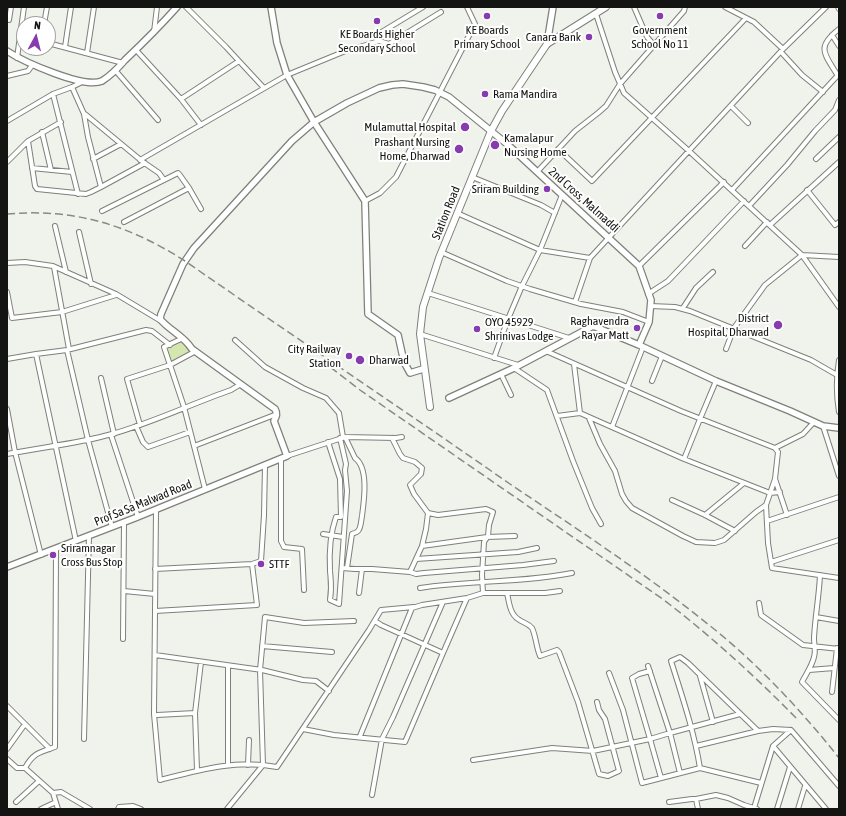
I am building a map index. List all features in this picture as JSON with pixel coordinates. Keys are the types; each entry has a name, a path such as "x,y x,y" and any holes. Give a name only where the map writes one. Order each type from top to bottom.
{"main road":[{"path":"547,44 606,7"},
{"name":"Station Road","path":"430,407 423,369 420,334 423,306 441,252 491,131 502,111 547,44"}],"street":[{"path":"9,20 11,7"},
{"path":"65,47 71,7"},
{"path":"87,53 94,7"},
{"path":"154,33 157,7"},
{"path":"7,51 17,58 82,82 92,83 102,80 123,63 154,33 177,7"},
{"path":"186,7 264,88"},
{"path":"271,7 277,43 287,75 314,122 366,201 368,314 398,334 404,362 410,373 423,369"},
{"path":"380,33 424,7"},
{"path":"366,201 380,193 396,177 440,93 475,24 467,7"},
{"path":"547,44 553,7"},
{"path":"634,7 647,37 654,45"},
{"path":"537,172 575,131 606,106 620,84 684,11 685,7"},
{"path":"725,7 754,22 782,51 802,75 823,92"},
{"path":"575,302 590,258 782,51 826,7"},
{"path":"140,160 287,75 343,52 379,41 389,44 441,12"},
{"path":"596,14 624,93 724,182 802,255 839,307"},
{"path":"558,149 592,180 746,18"},
{"path":"732,190 838,75 824,51 824,45 839,29"},
{"path":"832,35 839,46"},
{"path":"56,44 123,63"},
{"path":"136,50 202,124"},
{"path":"181,99 239,61"},
{"path":"7,76 28,71 33,64"},
{"path":"115,70 158,120"},
{"path":"7,121 53,94 72,88 82,82"},
{"name":"2nd Cross, Malmaddi","path":"164,323 160,319 161,314 183,264 194,248 292,142 314,122 347,104 379,88 403,84 435,90 449,97 507,144 639,266 651,300 648,322 641,346"},
{"path":"72,88 84,114 93,158 101,187"},
{"path":"53,94 78,194"},
{"path":"749,206 835,110 839,100"},
{"path":"731,106 748,123"},
{"path":"84,114 140,160 159,173 164,180"},
{"path":"7,162 28,142 42,132 61,122"},
{"path":"42,132 51,170"},
{"path":"816,159 839,137"},
{"path":"28,142 35,186 37,189 78,194 91,192 145,163"},
{"path":"93,158 121,144"},
{"path":"745,246 839,162"},
{"path":"32,168 72,172"},
{"path":"102,211 178,173 202,209"},
{"path":"472,177 541,205 555,213"},
{"path":"639,266 724,182"},
{"path":"124,222 188,188"},
{"path":"807,190 835,225 839,222"},
{"path":"494,358 508,319 540,250 562,196"},
{"path":"648,294 668,281 744,201"},
{"path":"457,213 540,250 590,258"},
{"path":"55,226 66,272"},
{"path":"79,232 91,284"},
{"path":"441,252 480,270 522,286 575,302 624,312 648,322"},
{"path":"726,349 734,328 765,285 802,255 839,257"},
{"path":"7,263 25,262 54,267 116,294 164,323 184,338 192,349 272,406 277,412 274,422 284,457 281,541 284,547 302,549 304,590"},
{"path":"54,267 68,349 88,440 112,527"},
{"path":"683,308 696,288 713,272"},
{"path":"7,292 12,318 62,312 116,294"},
{"path":"428,293 568,338"},
{"path":"650,306 683,308 811,360 837,375"},
{"path":"450,398 516,367 593,326 641,346 716,381 823,426 839,428"},
{"path":"7,359 68,349 146,330 152,331 170,344"},
{"path":"420,334 494,358 516,367 547,390 573,461 592,508 601,524"},
{"path":"184,338 164,348 184,407 205,489"},
{"path":"234,340 265,366 303,388 326,398 339,413 346,464 345,470 347,491 339,604 330,600 332,585 330,570 331,534 336,517 341,517 341,489 340,479 328,442"},
{"path":"612,427 641,346"},
{"path":"190,432 148,447 143,442 138,426 128,378 170,365 196,351"},
{"path":"546,351 627,388 775,448 778,452 775,479 766,505 768,542 772,568 839,578"},
{"path":"36,354 76,541"},
{"path":"652,381 662,356"},
{"path":"839,360 837,375 837,402 839,410"},
{"path":"574,364 580,413"},
{"path":"502,374 511,395"},
{"path":"101,378 112,434 138,517"},
{"path":"684,459 716,381"},
{"path":"7,454 88,440 112,434 138,426 231,390 241,384"},
{"path":"7,409 15,452 41,555"},
{"path":"557,416 580,413 684,459 744,483 770,493 780,492"},
{"path":"194,446 277,414"},
{"path":"589,418 600,444 615,471 622,494 632,508 696,542 715,543 724,540 766,505"},
{"path":"775,448 803,434 814,422"},
{"path":"823,426 839,476"},
{"path":"343,437 354,458 357,460 362,469 364,492 360,526 358,531 352,534 347,568"},
{"path":"284,457 343,437 402,437"},
{"path":"392,438 400,454 404,458 415,462 422,468 421,474 410,485 411,489 428,513 422,546 410,572"},
{"name":"Prof Sa Sa Malwad Road","path":"7,568 124,523 284,457"},
{"path":"155,568 252,564 261,561 265,464"},
{"path":"775,479 787,515"},
{"path":"705,515 744,483"},
{"path":"767,521 839,497"},
{"path":"672,500 735,531"},
{"path":"428,513 438,515 486,509 493,512 487,537 484,542 482,568 483,593"},
{"path":"156,510 154,714 160,780 197,770 228,765 263,765 277,767 329,691 381,610 414,607 412,608 467,598 483,593 545,593 560,591"},
{"path":"123,639 124,523"},
{"path":"323,534 343,537"},
{"path":"84,739 89,536"},
{"path":"422,546 487,537 515,536"},
{"path":"772,562 839,540"},
{"path":"416,559 518,552 537,548"},
{"path":"25,768 30,759 40,752 55,747 56,549"},
{"path":"342,568 410,572 416,574 554,561"},
{"path":"155,611 257,605 252,564"},
{"path":"359,593 362,569"},
{"path":"420,588 438,585 544,578 572,573"},
{"path":"820,576 814,639 816,647 813,660 802,682 839,720"},
{"path":"124,592 155,594"},
{"path":"507,593 509,604 514,616 527,623 532,628 537,650 540,656 557,650 559,652 578,702 599,774 608,776 619,771 605,719 599,710 597,702"},
{"path":"303,729 334,735 360,736 405,742 467,598"},
{"path":"372,795 382,740 443,602"},
{"path":"759,603 761,615 803,645 838,648 834,668 832,692"},
{"path":"360,736 412,608"},
{"path":"227,809 263,765 260,670 265,617 304,623 354,622"},
{"path":"816,617 839,621"},
{"path":"375,621 381,626 443,653"},
{"path":"262,646 332,652"},
{"path":"155,655 260,670 303,680 316,681 329,691"},
{"path":"700,768 691,727 671,661 680,657 758,731"},
{"path":"197,770 195,713 201,662"},
{"path":"228,666 228,765"},
{"path":"648,666 670,733 680,772"},
{"path":"809,670 834,668"},
{"path":"650,671 632,678 661,778"},
{"path":"609,673 623,710 642,784 680,772 700,768 761,783"},
{"path":"699,674 713,722"},
{"path":"7,714 9,708 50,749"},
{"path":"157,715 195,713"},
{"path":"473,760 552,748 593,751 650,739 740,714"},
{"path":"7,749 25,724"},
{"path":"696,746 758,731 773,729 791,730 839,786"},
{"path":"669,802 692,799 696,800 716,795 728,798 743,807 755,808 761,783 773,746 791,730"},
{"path":"248,765 249,740"},
{"path":"773,746 826,809"},
{"path":"7,759 17,768 25,768 53,793 58,809"},
{"path":"777,809 790,767"},
{"path":"16,802 39,780"},
{"path":"798,809 806,786"},
{"path":"53,793 61,792 90,809"},
{"path":"696,800 698,809"},
{"path":"41,809 56,802"},
{"path":"820,809 822,804"},
{"path":"118,809 119,807 134,806 141,809"}],"green space":[{"path":"184,338 196,351 170,365 164,347"}],"railway":[{"path":"7,214 55,214 100,222 143,238 164,248 185,261 611,552 685,606 727,639 761,671 794,705 839,758"},
{"path":"321,360 360,390 664,600 733,658 798,720"}],"place":[{"name":"KE Boards Primary School","path":"487,16"},
{"name":"Government School No 11","path":"660,16"},
{"name":"KE Boards Higher Secondary School","path":"377,21"},
{"name":"Canara Bank","path":"589,37"},
{"name":"Rama Mandira","path":"485,94"},
{"name":"Mulamuttal Hospital","path":"465,127"},
{"name":"Kamalapur Nursing Home","path":"495,145"},
{"name":"Prashant Nursing Home, Dharwad","path":"459,149"},
{"name":"Sriram Building","path":"547,189"},
{"name":"District Hospital, Dharwad","path":"778,325"},
{"name":"Raghavendra Rayar Matt","path":"637,328"},
{"name":"OYO 45929 Shrinivas Lodge","path":"477,329"},
{"name":"City Railway Station","path":"349,356"},
{"name":"Dharwad","path":"360,360"},
{"name":"Sriramnagar Cross Bus Stop","path":"53,555"},
{"name":"STTF","path":"261,564"}]}
